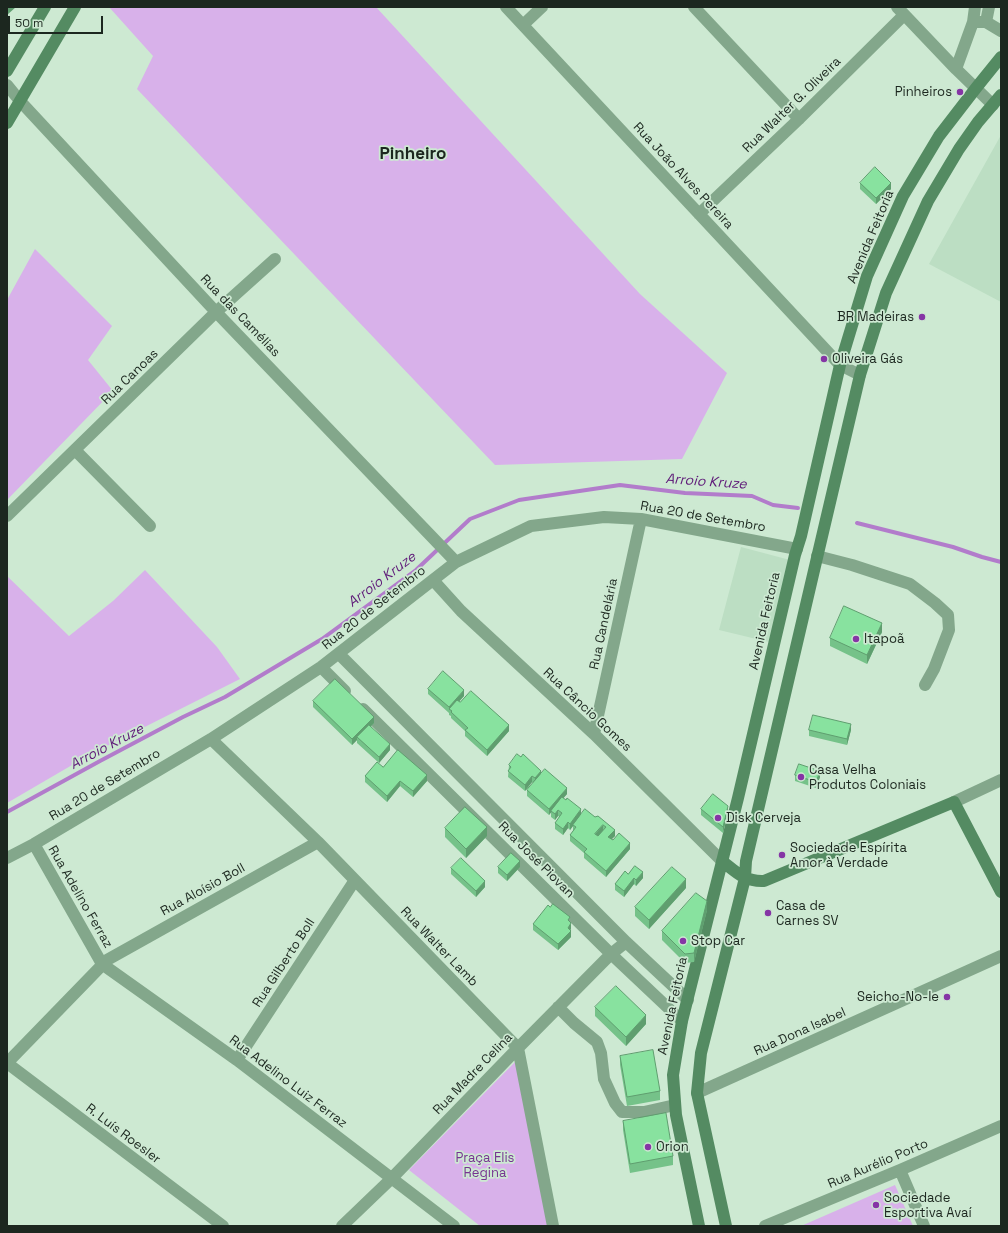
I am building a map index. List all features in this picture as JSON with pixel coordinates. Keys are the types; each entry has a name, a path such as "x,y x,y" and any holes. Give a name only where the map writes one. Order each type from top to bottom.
{"main road":[{"path":"7,71 45,7"},
{"path":"7,123 75,7"},
{"name":"Avenida Feitoria","path":"699,1226 675,1105 673,1075 682,1020 738,798 801,536 840,365 867,276 903,196 939,136 1001,58"},
{"path":"726,1226 697,1093 701,1053 745,878 746,861 860,375 886,293 928,201 959,149 1001,95"},
{"path":"801,536 821,542"},
{"path":"722,861 745,878 754,882 764,882 954,802 1001,892"}],"street":[{"name":"Rua João Alves Pereira","path":"506,7 524,24 840,365"},
{"path":"524,24 542,7"},
{"path":"694,7 799,119"},
{"path":"956,69 973,22 975,7"},
{"path":"986,22 988,7"},
{"path":"901,11 956,69 993,105"},
{"name":"Rua Walter G. Oliveira","path":"699,214 799,119 901,11"},
{"path":"973,22 986,22 1001,31"},
{"name":"Rua das Camélias","path":"7,85 20,101 216,312 436,539 456,562"},
{"name":"Rua Canoas","path":"7,516 216,312 275,259"},
{"path":"840,365 860,375"},
{"path":"75,450 150,526"},
{"name":"Rua 20 de Setembro","path":"7,858 34,844 211,739 321,667 456,562 530,526 604,517 641,519 797,549"},
{"name":"Rua Candelária","path":"594,734 641,519"},
{"path":"817,556 852,565 910,584 948,615 949,630 934,669 925,685"},
{"name":"Rua Câncio Gomes","path":"433,580 461,611 594,734 722,861"},
{"name":"Rua José Piovan","path":"339,654 626,942 688,1000"},
{"name":"Rua José Piovan","path":"321,667 611,954 682,1020"},
{"name":"Rua Walter Lamb","path":"211,739 318,842 518,1048"},
{"path":"954,802 1001,780"},
{"name":"Rua Aloísio Boll","path":"7,1063 102,964 318,842"},
{"name":"Rua Adelino Ferraz","path":"34,844 102,964"},
{"name":"Rua Gilberto Boll","path":"237,1060 355,880"},
{"name":"Rua Madre Celina","path":"342,1226 391,1179 611,954 626,942"},
{"name":"Rua Dona Isabel","path":"697,1093 1001,956"},
{"name":"Rua Adelino Luiz Ferraz","path":"102,964 237,1060 454,1226"},
{"path":"558,1007 574,1023 597,1042 601,1053 604,1079 615,1103 622,1112 644,1112 675,1105"},
{"path":"518,1048 553,1226"},
{"name":"R. Luís Roesler","path":"7,1063 223,1226"},
{"name":"Rua Aurélio Porto","path":"765,1226 1001,1126"},
{"path":"900,1170 924,1226"}],"shaded area":[{"path":"1001,135 1001,302 929,264"},
{"path":"741,547 790,560 769,642 719,630"}],"green space":[{"path":"109,7 376,7 640,294 727,373 682,459 495,465 137,89 153,56"},
{"path":"35,249 112,326 88,360 113,391 7,500 7,300"},
{"path":"145,570 217,647 240,679 91,754 7,803 7,576 69,636 113,601"},
{"name":"Praça Elis Regina","path":"517,1060 548,1226 480,1226 409,1170"},
{"name":"Sociedade Esportiva Avaí","path":"895,1185 913,1226 801,1226"}],"building":[{"path":"875,167 891,183 876,198 860,183"},
{"name":"Itapoã","path":"844,606 882,623 867,655 830,638"},
{"path":"443,671 464,690 449,707 428,689"},
{"path":"335,679 374,717 352,739 313,701"},
{"path":"471,691 509,725 487,750 465,730 468,728 449,709 457,700 460,702"},
{"path":"813,715 851,724 847,739 809,730"},
{"path":"369,725 390,744 379,757 357,737"},
{"path":"398,750 427,775 413,791 400,781 387,796 365,776 377,762 383,767"},
{"path":"517,754 521,757 523,754 541,771 535,778 532,776 525,785 508,771 511,767 509,765"},
{"path":"799,764 820,771 816,782 795,775"},
{"path":"545,769 567,788 549,809 527,790"},
{"path":"713,794 728,806 723,827 701,809"},
{"path":"562,797 566,800 567,798 581,809 570,824 568,822 563,829 555,823 562,813 558,810 555,814 551,811"},
{"path":"465,807 487,827 466,849 445,828"},
{"path":"585,809 595,817 598,816 615,830 608,837 613,840 619,833 630,843 606,871 584,852 587,849 570,835 576,827 573,825","holes":["603,825 606,827 598,836 595,834"]},
{"path":"511,853 520,861 507,875 498,867"},
{"path":"461,858 485,881 476,891 451,868"},
{"path":"635,866 643,872 636,880 634,878 624,891 615,884 625,871 628,874"},
{"path":"672,867 686,879 649,920 635,907"},
{"path":"696,893 707,901 694,953 685,954 662,931"},
{"path":"553,904 570,917 568,920 571,923 568,928 571,931 558,944 533,924 548,905 550,907"},
{"path":"616,986 646,1015 626,1037 595,1007"},
{"path":"653,1050 660,1091 627,1097 620,1056"},
{"name":"Orion","path":"666,1113 673,1156 630,1164 623,1121"}],"waterway":[{"name":"Arroio Kruze","path":"7,812 183,717 225,697 322,639 416,570 470,519 519,500 620,485 685,493 752,496 773,505 798,508"},
{"name":"Arroio Kruze","path":"857,523 953,547 1001,562"}],"place":[{"name":"Pinheiros","path":"960,92"},
{"name":"BR Madeiras","path":"922,317"},
{"name":"Oliveira Gás","path":"824,359"},
{"name":"Itapoã","path":"856,639"},
{"name":"Casa Velha Produtos Coloniais","path":"801,777"},
{"name":"Disk Cerveja","path":"718,818"},
{"name":"Sociedade Espírita Amor à Verdade","path":"782,855"},
{"name":"Casa de Carnes SV","path":"768,913"},
{"name":"Stop Car","path":"683,941"},
{"name":"Seicho-No-Ie","path":"947,997"},
{"name":"Orion","path":"648,1147"},
{"name":"Sociedade Esportiva Avaí","path":"876,1205"}],"district":[{"name":"Pinheiro","path":"413,154"}]}
